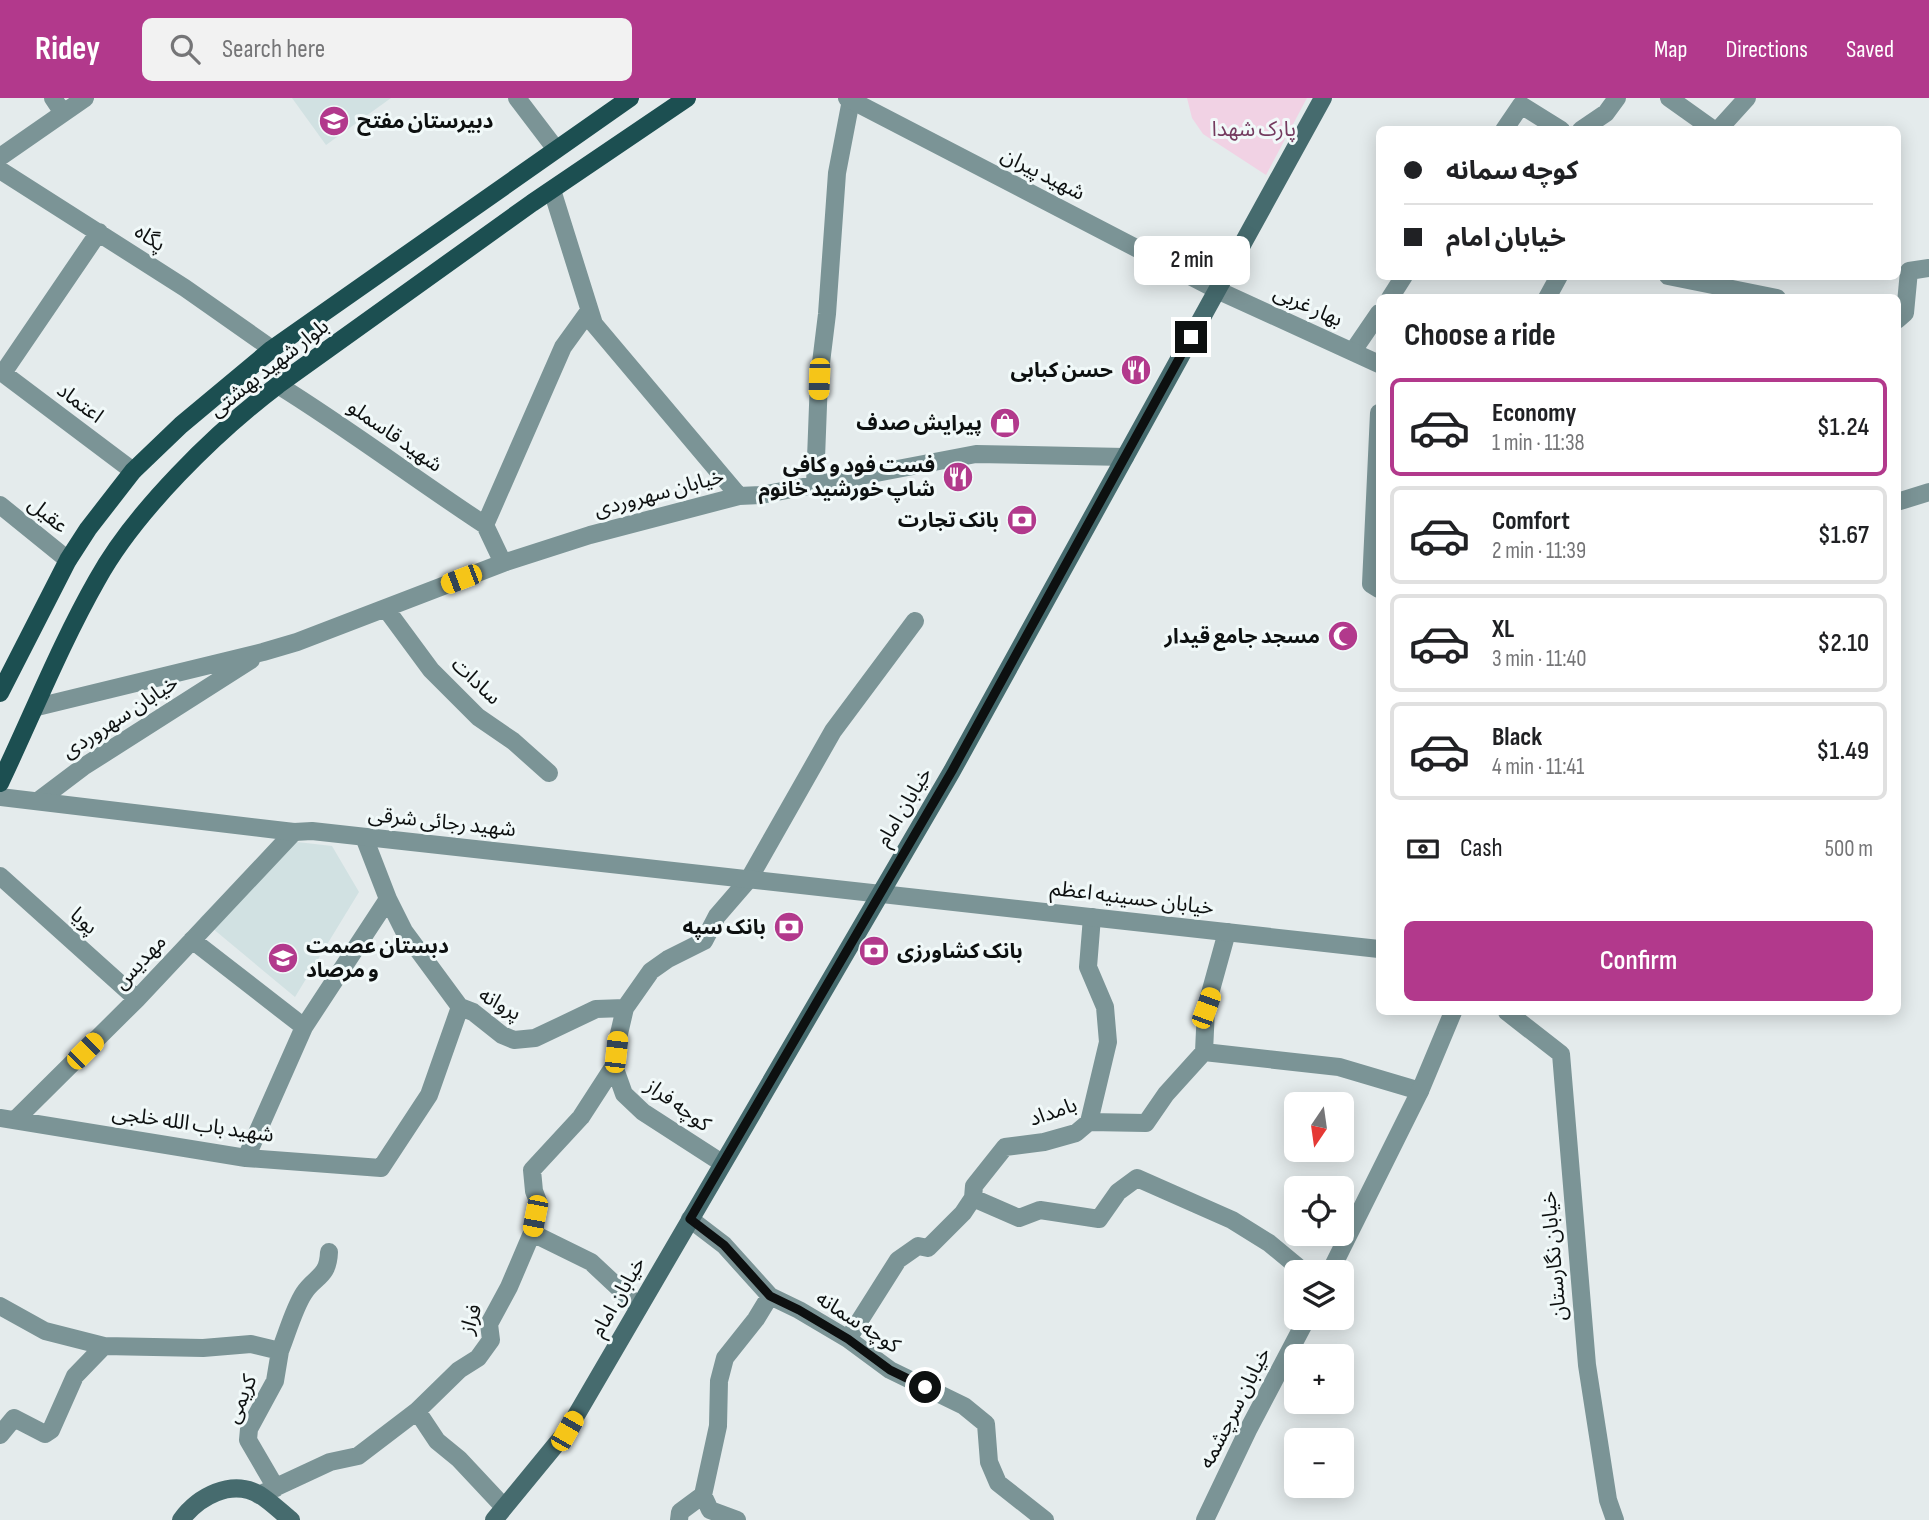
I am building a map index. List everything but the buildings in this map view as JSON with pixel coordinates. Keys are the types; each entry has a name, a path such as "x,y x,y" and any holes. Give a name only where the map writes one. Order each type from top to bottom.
{"main road":[{"name":"بلوار شهید بهشتی","path":"3,679 68,560 88,529 133,471 181,425 272,349 555,148 630,98"},
{"name":"بلوار شهید بهشتی","path":"0,783 98,578 144,512 215,439 249,407 278,385 552,190 687,98"},
{"name":"خیابان امام","path":"499,1514 567,1431 952,771 1323,98"},
{"path":"573,136 587,141 594,149 593,163"},
{"path":"181,1520 200,1500 226,1489 267,1491 291,1520"}],"street":[{"path":"53,98 63,113"},
{"path":"0,157 85,98"},
{"path":"517,98 555,148"},
{"path":"1587,126 1606,113 1617,98"},
{"path":"1668,98 1710,126"},
{"path":"1720,126 1747,98"},
{"path":"815,485 819,379 827,314 836,173 849,99"},
{"name":"شهید پیران","path":"849,99 1217,290"},
{"path":"1507,126 1521,105 1555,126"},
{"name":"پگاه","path":"0,170 185,288 272,349"},
{"path":"552,190 594,324 739,496"},
{"path":"1,372 99,232"},
{"path":"1901,316 1905,313 1909,271 1929,268"},
{"path":"1688,280 1757,294"},
{"name":"بهار غربی","path":"1217,290 1376,362"},
{"path":"503,563 485,525 563,348 589,311"},
{"path":"1353,351 1376,317"},
{"name":"اعتماد","path":"1,372 133,471"},
{"name":"شهید قاسملو","path":"278,385 344,426 485,525"},
{"name":"خیابان سهروردی","path":"37,707 263,652 386,609 503,563 590,535 739,496 761,495 976,454 1125,457"},
{"path":"1376,477 1371,584 1376,587"},
{"path":"1901,501 1929,492"},
{"name":"عقیل","path":"0,505 68,560"},
{"name":"سادات","path":"386,609 431,670 478,717 513,741 549,774"},
{"path":"614,1066 625,1008 651,971 704,940 717,916 749,879 833,731 915,621"},
{"name":"خیابان سهروردی","path":"38,801 83,767 263,652"},
{"name":"شهید رجائی شرقی","path":"0,797 880,892"},
{"name":"مهدیس","path":"8,1119 137,999 256,874 303,831"},
{"name":"پروانه","path":"364,836 388,899 404,931 460,1007 473,1012 502,1035 514,1040 535,1038 596,1009 625,1008"},
{"name":"پویا","path":"0,876 137,999"},
{"name":"خیابان حسینیه اعظم","path":"880,892 1376,949"},
{"path":"246,1158 304,1027 388,899"},
{"path":"1089,1122 1108,1042 1105,1007 1087,967 1092,917"},
{"path":"1227,932 1206,1008 1204,1052 1339,1067 1420,1091"},
{"path":"192,940 304,1027"},
{"name":"شهید باب الله خلجی","path":"8,1119 246,1158 381,1168 429,1095 460,1007"},
{"path":"1336,1260 1420,1091 1452,1015"},
{"name":"خیابان نگارستان","path":"1511,1015 1561,1054 1587,1365 1608,1500 1615,1520"},
{"name":"بامداد","path":"848,1339 898,1260 918,1246 929,1248 963,1213 973,1198 974,1186 1005,1147 1044,1142 1076,1132 1089,1122 1146,1124 1166,1094 1204,1052"},
{"name":"کوچه فراز","path":"614,1066 624,1094 643,1112 722,1164"},
{"name":"فراز","path":"267,1491 330,1462 358,1456 417,1411 459,1370 478,1358 491,1340 489,1324 509,1287 532,1233 539,1204 534,1191 532,1170 581,1117 614,1066"},
{"path":"973,1198 1019,1219 1040,1210 1099,1219 1118,1192 1137,1178 1232,1220 1269,1243 1290,1260"},
{"name":"کوچه سمانه","path":"690,1219 724,1245 770,1296 848,1339 890,1370 964,1405 986,1424 989,1462 998,1483 1045,1520"},
{"path":"532,1233 591,1262 639,1307"},
{"path":"280,1351 304,1293 325,1271 330,1252"},
{"path":"737,1520 710,1510 703,1495 718,1426 719,1381 725,1358 756,1319 770,1296"},
{"name":"کریمی","path":"0,1306 45,1331 104,1346 203,1348 251,1344 280,1351 275,1381 249,1429 248,1440 267,1491"},
{"name":"خیابان سرچشمه","path":"1205,1520 1301,1330"},
{"path":"0,1435 14,1418 45,1434 51,1430 75,1376 104,1346"},
{"path":"417,1411 437,1441 459,1459 499,1514"},
{"path":"679,1520 680,1511 703,1495"}],"shaded area":[{"name":"دبیرستان مفتح","path":"292,98 391,98 326,145"},
{"name":"دبستان عصمت و مرصاد","path":"280,840 332,846 359,892 295,997 200,918"}],"green space":[{"name":"پارک شهدا","path":"1187,98 1307,98 1266,175 1203,134 1192,118"}],"place":[{"name":"دبیرستان مفتح","path":"334,121"},
{"name":"حسن کبابی","path":"1136,370"},
{"name":"پیرایش صدف","path":"1005,423"},
{"name":"فست فود و کافی شاپ خورشید خانوم","path":"958,477"},
{"name":"بانک تجارت","path":"1022,520"},
{"name":"مسجد جامع قیدار","path":"1343,636"},
{"name":"بانک سپه","path":"789,927"},
{"name":"بانک کشاورزی","path":"874,951"},
{"name":"دبستان عصمت و مرصاد","path":"283,958"}],"route":[{"path":"925,1387 890,1370 848,1339 770,1296 724,1245 690,1219 952,771 1191,337"}]}
